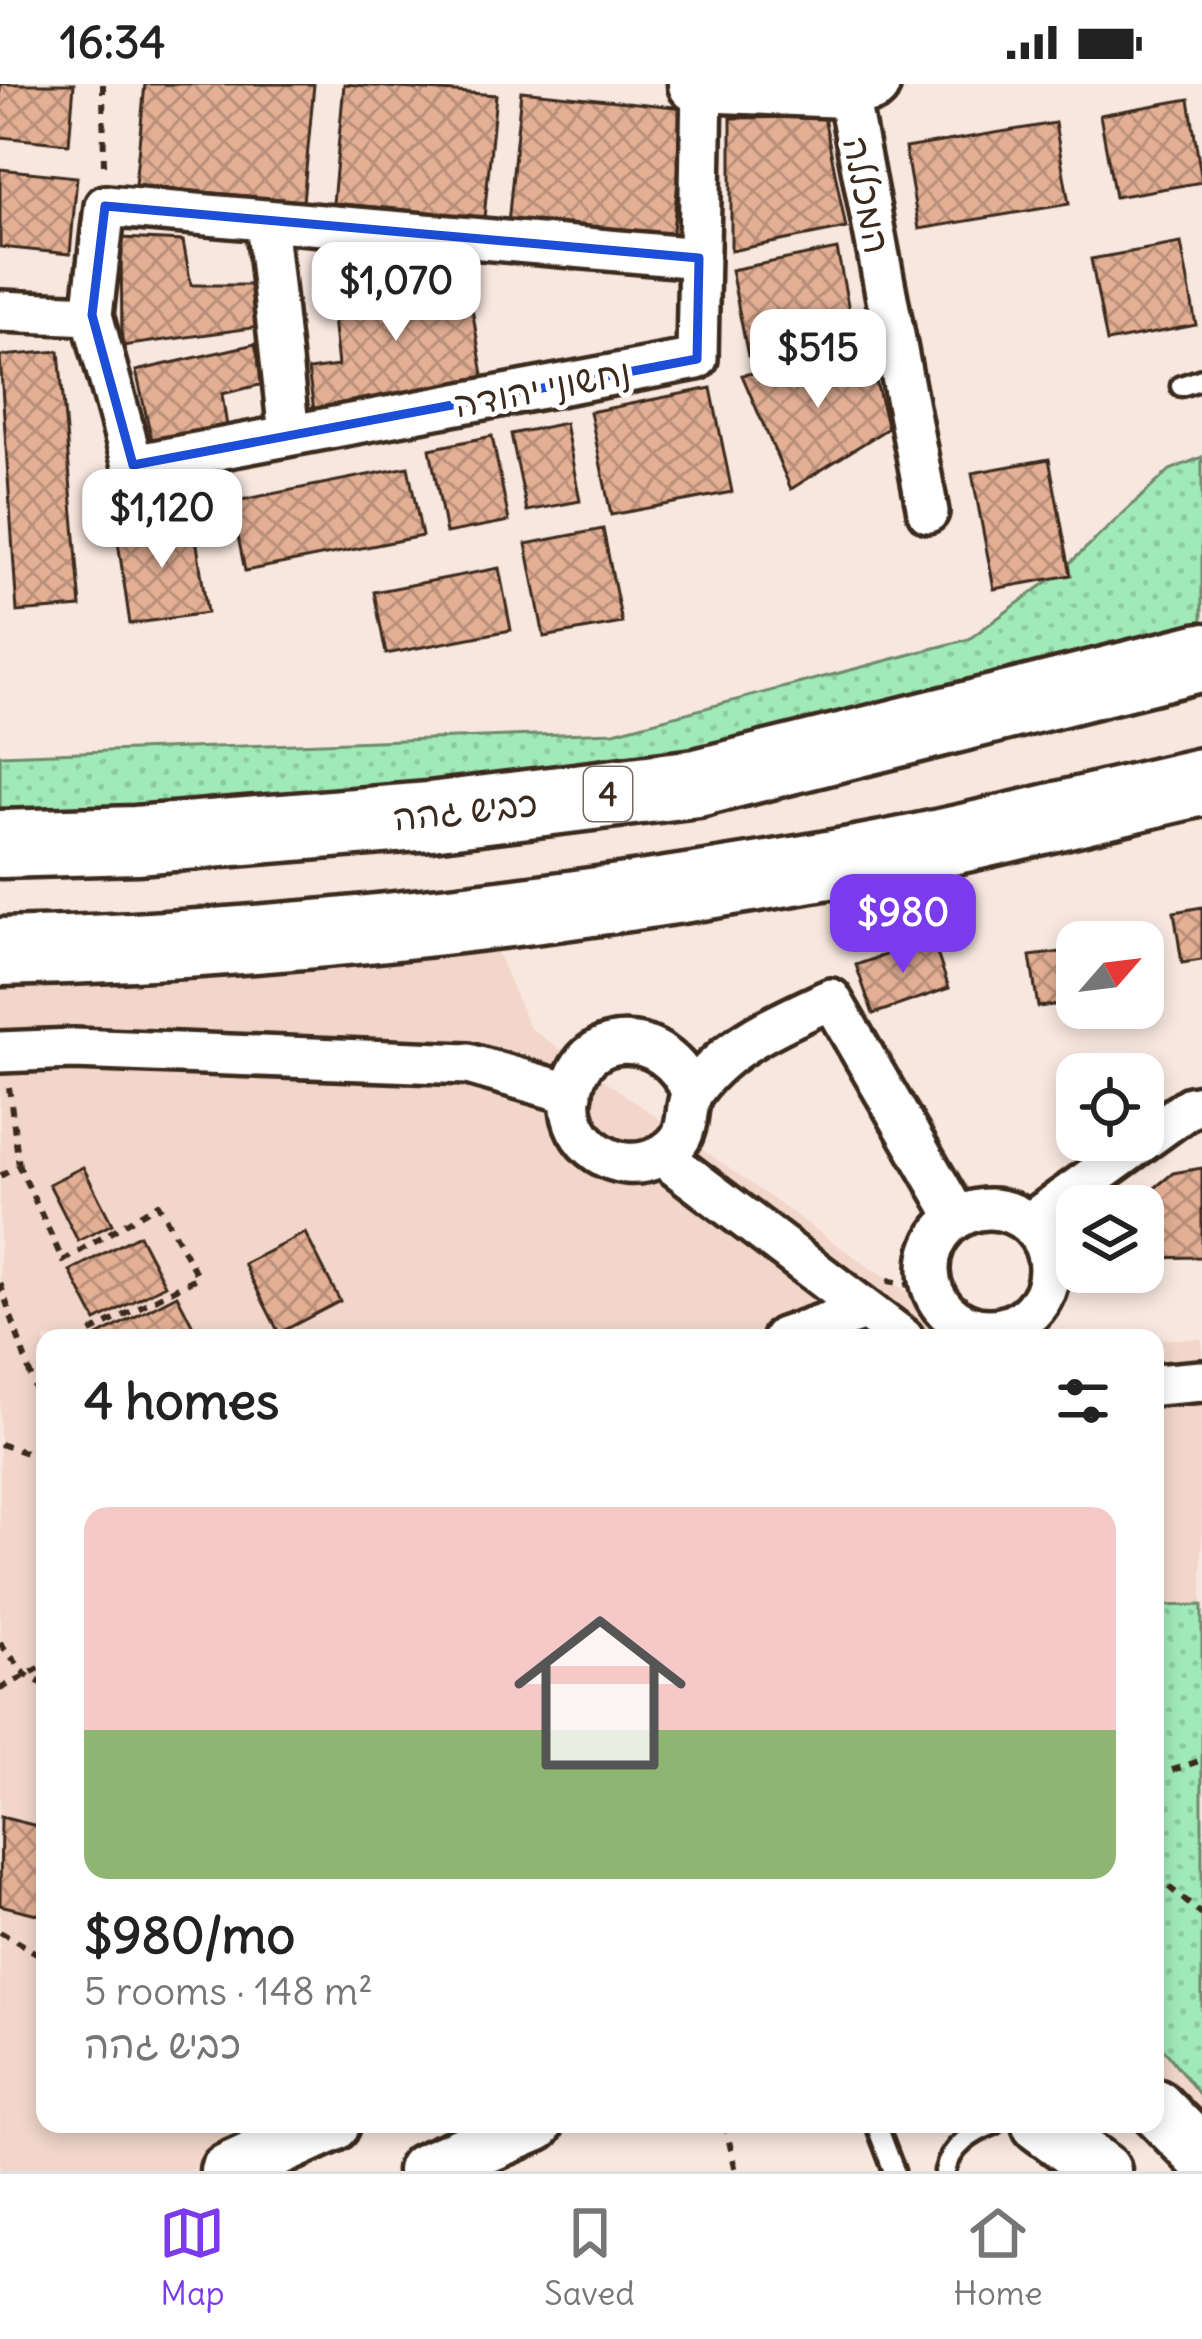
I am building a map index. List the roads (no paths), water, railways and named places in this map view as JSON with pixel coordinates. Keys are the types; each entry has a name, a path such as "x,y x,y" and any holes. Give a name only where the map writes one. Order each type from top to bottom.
{"highway":[{"name":"כביש גהה","path":"0,844 136,840 407,818 697,783 1202,657"},
{"path":"0,952 138,949 447,919 858,860 1202,782"}],"street":[{"path":"699,84 860,87"},
{"name":"נחשוני יהודה","path":"266,220 105,206 92,315 134,465 697,359 699,84"},
{"name":"המכללה","path":"860,87 928,512"},
{"path":"289,435 266,220 699,258"},
{"path":"0,311 92,315"},
{"path":"691,1092 671,1058 636,1042 599,1051 585,1063 572,1094 574,1122 598,1154 636,1163 661,1155 685,1131 691,1092 753,1036 831,999 958,1217"},
{"path":"2,1052 74,1049 468,1064 572,1094"},
{"path":"1029,1223 1190,1107 1202,1105"},
{"path":"661,1155 889,1329"},
{"path":"990,1329 956,1320 931,1288 932,1247 958,1217 994,1209 1029,1223 1048,1258 1043,1298 1014,1325 998,1329"},
{"path":"809,1329 861,1311"},
{"path":"1164,1384 1202,1381"},
{"path":"1164,2117 1202,2156"},
{"path":"228,2171 312,2133"},
{"path":"425,2171 514,2133"},
{"path":"1052,2133 1103,2171"}],"lane":[{"path":"1181,386 1202,379"},
{"path":"879,2133 894,2171"},
{"path":"945,2171 949,2157 977,2133"}]}
